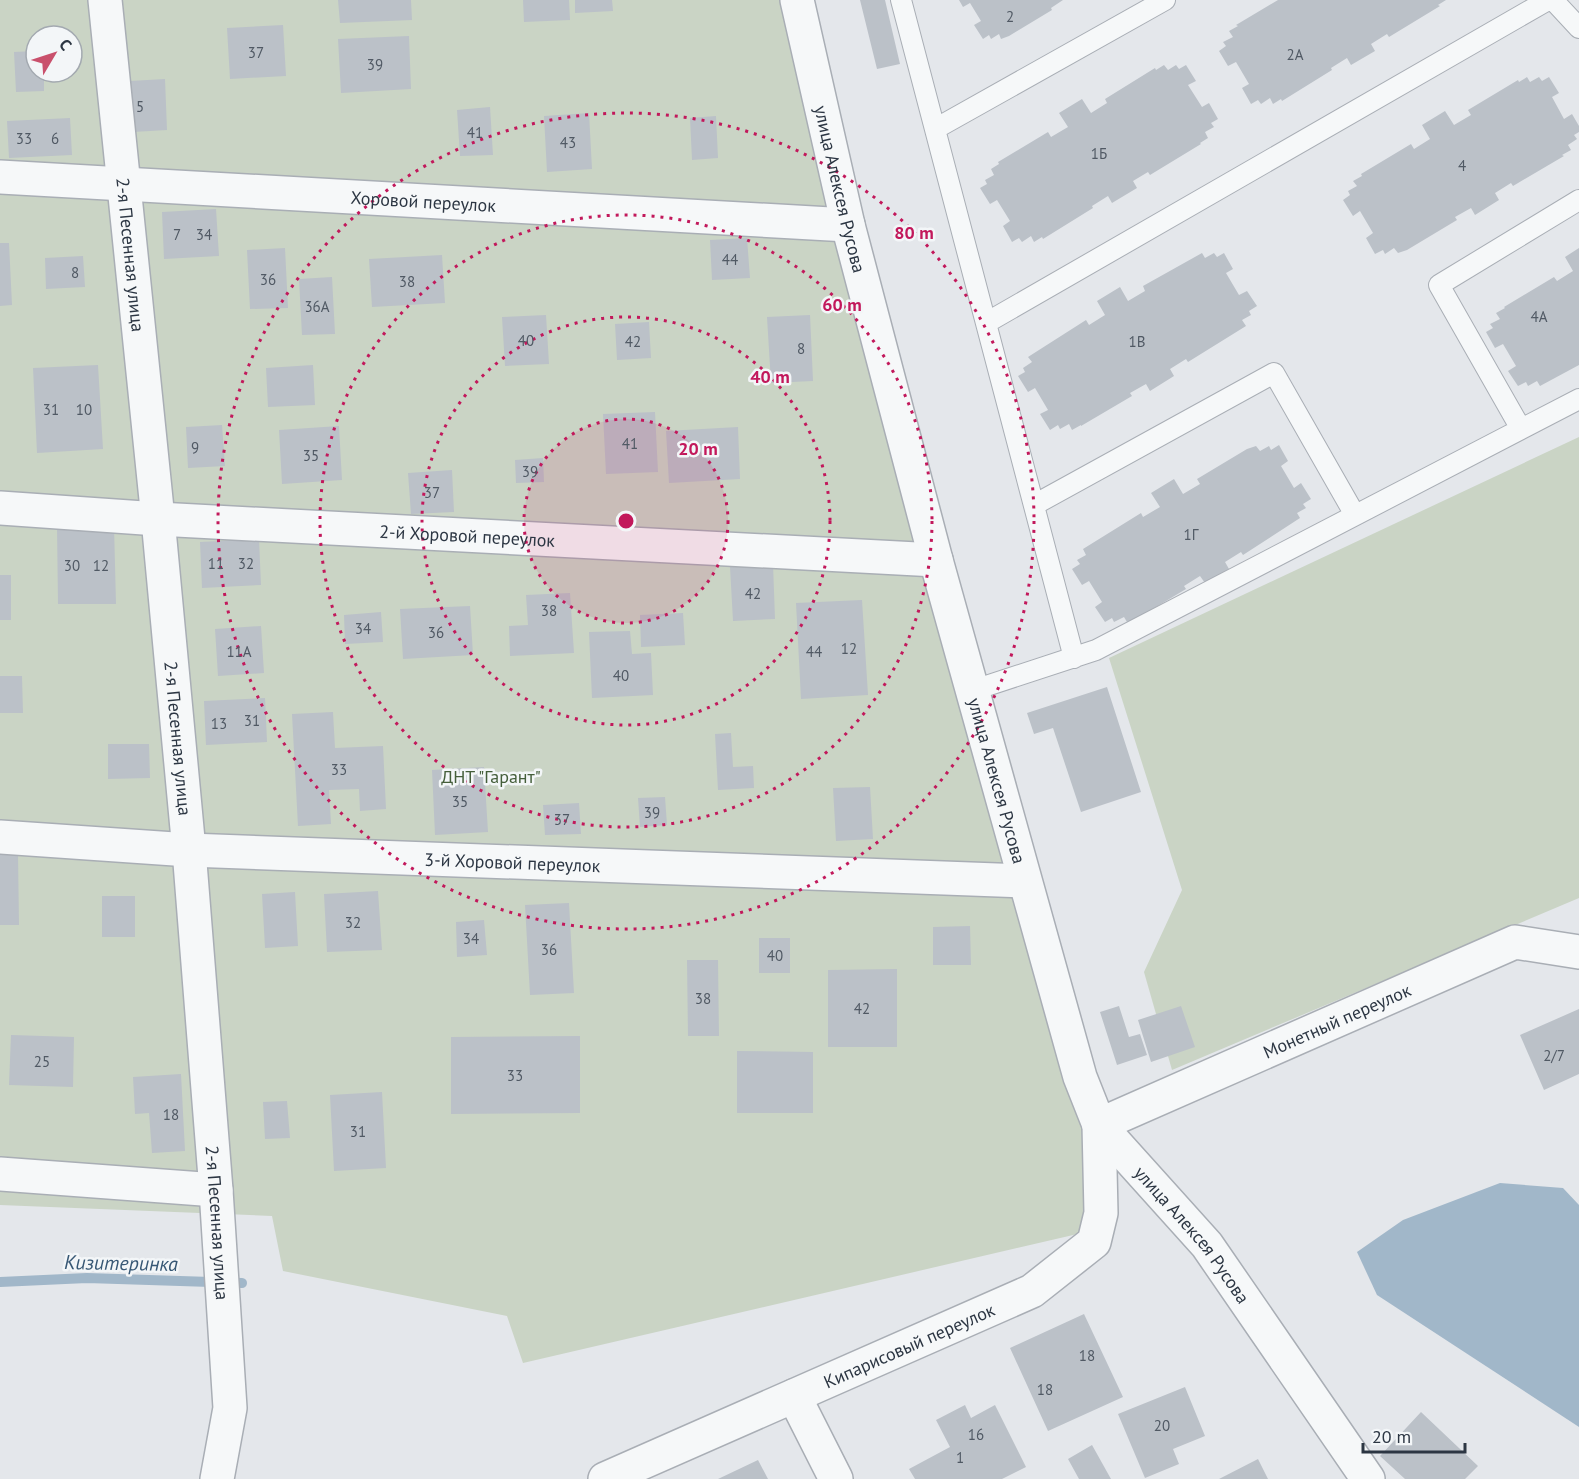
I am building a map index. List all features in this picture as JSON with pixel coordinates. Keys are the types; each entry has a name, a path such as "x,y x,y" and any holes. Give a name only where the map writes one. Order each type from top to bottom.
{"street":[{"name":"2-я Песенная улица","path":"105,0 189,850 216,1190 230,1408 217,1479"},
{"name":"улица Алексея Русова","path":"797,0 848,225 936,560 1080,1077 1099,1125 1207,1245 1368,1479"},
{"name":"Хоровой переулок","path":"0,177 848,225"},
{"name":"2-й Хоровой переулок","path":"0,508 158,519 936,560"},
{"name":"3-й Хоровой переулок","path":"0,837 189,850 1024,880"},
{"name":"Монетный переулок","path":"1099,1125 1515,942 1579,952"},
{"name":"Кипарисовый переулок","path":"605,1479 1032,1291 1094,1242 1101,1213 1099,1125"},
{"path":"0,1174 216,1190"},
{"path":"794,1396 836,1479"}],"lane":[{"path":"901,0 1074,658"},
{"path":"935,129 1165,0"},
{"path":"986,323 1548,0"},
{"path":"1553,0 1579,28"},
{"path":"1521,429 1439,285 1579,200"},
{"path":"1034,505 1274,374 1355,515"},
{"path":"971,691 1096,650 1579,399"}],"green space":[{"name":"ДНТ \"Гарант\"","path":"0,0 799,0 1112,1226 523,1363 507,1316 283,1271 272,1216 0,1205"},
{"path":"1579,437 1579,898 1172,1070 1144,972 1182,890 1109,658"}],"water":[{"path":"1500,1183 1563,1188 1579,1205 1579,1427 1377,1295 1357,1252 1403,1220"}],"building":[{"path":"338,0 411,0 412,20 340,23"},
{"path":"523,0 569,0 570,20 524,22"},
{"path":"575,0 612,0 613,11 575,13"},
{"path":"860,0 885,0 900,64 877,69"},
{"path":"959,0 1063,0 1051,8 1052,10 1009,36 1001,39 999,34 991,39 989,35 983,39 974,25 981,21 970,3 963,7"},
{"path":"1278,0 1446,0 1389,37 1387,34 1371,44 1375,51 1351,65 1347,58 1282,101 1281,99 1273,104 1270,98 1261,104 1258,100 1251,104 1242,88 1249,84 1236,62 1228,66 1219,51 1226,46 1223,42 1233,37 1229,31"},
{"path":"283,25 286,76 230,79 227,28"},
{"path":"409,36 411,89 341,93 338,39"},
{"path":"14,52 24,52 24,84 44,84 44,91 16,92"},
{"path":"1164,65 1168,70 1176,65 1179,69 1186,65 1196,81 1188,85 1202,107 1209,103 1218,119 1211,123 1214,127 1205,132 1208,138 1150,175 1148,172 1133,181 1137,188 1112,203 1108,196 1043,239 1042,237 1034,242 1031,236 1022,242 1019,238 1012,242 1003,226 1010,221 997,200 990,204 980,188 987,184 985,180 994,175 991,169 999,164 998,162 1048,132 1051,137 1068,127 1059,113 1082,99 1091,113 1107,103 1105,99 1155,68 1156,70"},
{"path":"1527,77 1530,82 1539,77 1542,81 1549,77 1559,93 1552,97 1564,119 1572,114 1579,126 1579,132 1574,135 1577,139 1568,145 1571,150 1513,186 1511,183 1495,193 1499,200 1475,215 1471,208 1455,217 1457,220 1407,250 1398,253 1394,248 1385,254 1383,250 1375,254 1366,238 1373,233 1360,211 1353,216 1343,200 1350,195 1348,191 1357,186 1353,181 1411,144 1414,149 1430,139 1422,125 1445,111 1454,125 1471,115 1468,110"},
{"path":"165,79 167,130 133,132 130,81"},
{"path":"490,107 493,155 460,156 457,110"},
{"path":"589,113 592,169 547,172 544,116"},
{"path":"716,116 718,158 692,160 690,118"},
{"path":"70,118 72,155 9,158 7,121"},
{"path":"216,209 219,256 164,259 162,212"},
{"path":"747,238 750,278 712,280 710,240"},
{"path":"0,243 9,243 12,305 0,306"},
{"path":"285,248 288,308 250,309 247,250"},
{"path":"1579,248 1579,365 1540,386 1537,381 1528,386 1526,382 1518,386 1508,371 1516,366 1503,344 1495,348 1486,332 1493,328 1490,324 1500,319 1496,313 1504,307 1554,277 1557,281 1573,271 1565,257"},
{"path":"1202,253 1205,258 1214,253 1217,257 1224,253 1233,269 1226,273 1239,295 1247,291 1257,306 1249,311 1251,315 1242,320 1246,326 1188,362 1186,359 1170,369 1174,376 1150,391 1146,384 1130,393 1132,396 1072,430 1069,424 1060,429 1058,425 1050,430 1040,414 1048,410 1035,388 1028,392 1018,376 1025,372 1023,368 1032,362 1028,357 1086,320 1089,325 1105,315 1097,301 1120,287 1128,301 1145,291 1143,286"},
{"path":"442,255 445,303 372,307 369,259"},
{"path":"83,256 85,287 46,289 45,258"},
{"path":"332,277 335,334 302,335 299,279"},
{"path":"546,315 549,364 505,366 502,317"},
{"path":"810,315 813,381 771,383 767,317"},
{"path":"649,322 651,358 617,360 615,324"},
{"path":"98,365 103,449 37,453 33,368"},
{"path":"313,365 315,405 268,407 266,368"},
{"path":"655,412 658,472 606,474 603,414"},
{"path":"222,425 225,466 188,468 186,427"},
{"path":"339,426 342,480 282,484 279,430"},
{"path":"738,427 740,479 669,483 666,431"},
{"path":"1279,445 1288,461 1281,466 1294,488 1301,483 1311,499 1303,504 1306,508 1297,513 1300,518 1243,555 1241,552 1225,562 1229,569 1205,583 1200,576 1184,586 1186,589 1136,619 1127,622 1124,617 1114,622 1112,618 1105,622 1095,607 1102,602 1089,581 1082,585 1072,569 1080,564 1077,560 1086,555 1083,549 1141,513 1143,517 1160,507 1151,493 1174,479 1183,494 1200,484 1197,479 1247,449 1256,446 1260,451 1269,446 1271,450"},
{"path":"543,458 544,482 516,483 515,460"},
{"path":"452,470 454,512 411,514 408,473"},
{"path":"57,526 114,526 116,604 58,604"},
{"path":"259,539 261,585 202,588 200,542"},
{"path":"773,564 775,619 733,621 730,567"},
{"path":"0,575 11,575 11,620 0,620"},
{"path":"570,593 574,653 510,656 509,626 528,625 526,595"},
{"path":"862,600 868,695 801,699 796,603"},
{"path":"470,606 473,655 403,659 400,609"},
{"path":"381,612 383,642 345,644 344,615"},
{"path":"683,613 685,645 641,647 640,615"},
{"path":"261,626 264,673 218,676 215,629"},
{"path":"630,631 632,654 651,653 653,695 592,698 589,632"},
{"path":"0,676 22,676 23,713 0,713"},
{"path":"1107,687 1141,792 1081,812 1053,728 1034,734 1027,713"},
{"path":"265,698 267,742 206,745 204,701"},
{"path":"333,712 335,748 383,746 386,809 360,811 359,789 329,790 331,824 298,826 292,714"},
{"path":"731,733 733,767 753,766 754,788 718,790 715,734"},
{"path":"108,744 149,744 150,778 108,779"},
{"path":"484,767 488,832 435,835 432,770"},
{"path":"870,787 873,839 836,841 833,788"},
{"path":"665,797 667,825 640,827 638,798"},
{"path":"579,803 581,834 545,835 543,805"},
{"path":"0,854 18,854 19,925 0,925"},
{"path":"378,891 382,950 327,952 324,894"},
{"path":"295,892 298,946 265,948 262,894"},
{"path":"102,896 135,896 135,937 102,937"},
{"path":"569,903 574,993 530,995 525,905"},
{"path":"484,920 487,955 457,957 456,922"},
{"path":"970,926 971,965 933,965 933,927"},
{"path":"759,938 790,938 790,973 759,973"},
{"path":"687,960 718,960 719,1036 688,1036"},
{"path":"897,969 897,1047 828,1047 828,970"},
{"path":"1119,1006 1129,1037 1140,1034 1147,1055 1117,1065 1100,1012"},
{"path":"1181,1006 1195,1047 1151,1062 1138,1020"},
{"path":"1579,1009 1579,1074 1544,1090 1520,1035"},
{"path":"11,1035 74,1037 73,1087 9,1085"},
{"path":"580,1036 580,1113 451,1114 451,1037"},
{"path":"737,1051 813,1052 813,1113 737,1113"},
{"path":"181,1074 185,1151 152,1153 149,1113 135,1114 133,1077"},
{"path":"382,1092 386,1168 334,1171 330,1095"},
{"path":"287,1101 290,1138 265,1139 263,1102"},
{"path":"1084,1314 1123,1397 1048,1431 1010,1348"},
{"path":"1185,1387 1205,1436 1173,1449 1179,1464 1145,1478 1118,1414"},
{"path":"965,1405 971,1418 995,1405 1026,1467 1002,1479 915,1479 909,1469 950,1447 936,1420"},
{"path":"1421,1412 1478,1466 1465,1479 1405,1479 1380,1456"},
{"path":"1092,1445 1111,1479 1079,1479 1068,1459"},
{"path":"1258,1459 1268,1479 1219,1479"},
{"path":"758,1460 768,1479 718,1479"}],"waterway":[{"name":"Кизитеринка","path":"0,1282 87,1278 242,1283"}]}
